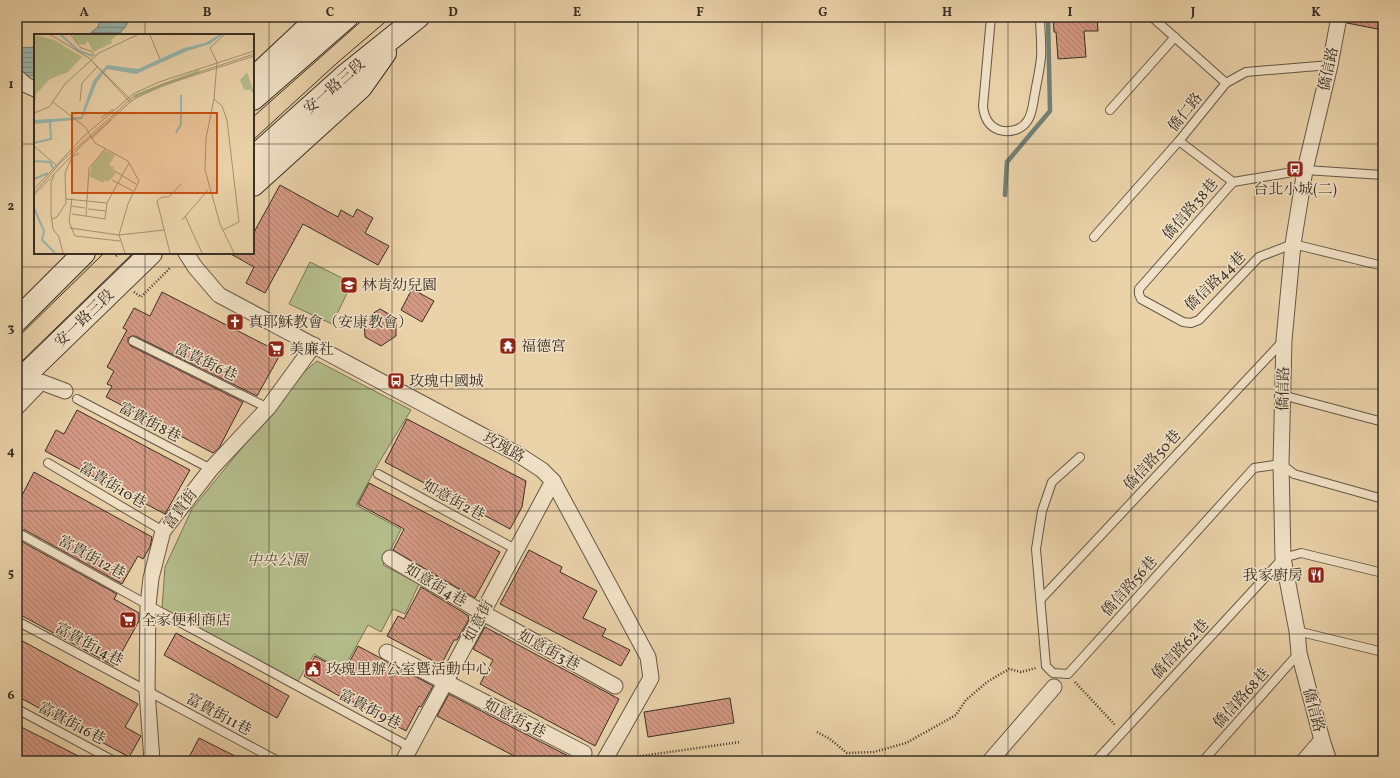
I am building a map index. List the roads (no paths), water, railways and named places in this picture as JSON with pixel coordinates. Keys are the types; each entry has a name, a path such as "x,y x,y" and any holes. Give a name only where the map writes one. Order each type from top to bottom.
{"street":[{"path":"254,79 319,17"},
{"path":"254,98 347,17"},
{"name":"安一路三段","path":"254,157 347,74 418,17"},
{"name":"僑信路","path":"1329,761 1299,653 1297,631 1283,558 1281,464 1284,340 1293,244 1305,170 1330,65 1339,17"},
{"path":"254,184 360,87 400,32"},
{"path":"17,310 74,254"},
{"path":"17,320 83,254"},
{"name":"安一路三段","path":"17,383 150,254"},
{"name":"玫瑰路","path":"187,254 195,267 219,295 519,455 542,470 553,481 648,657 651,678 604,761"},
{"name":"富貴街","path":"152,761 147,691 148,605 151,578 163,531 211,469 268,408 314,346"},
{"path":"17,407 41,382 71,395"},
{"name":"如意街","path":"403,761 553,481"},
{"name":"如意街4巷","path":"390,558 483,613"},
{"name":"如意街3巷","path":"483,613 615,686"},
{"name":"如意街5巷","path":"386,652 584,753"},
{"path":"990,761 1054,687"},
{"path":"1304,761 1322,740"}],"lane":[{"path":"991,17 983,106 984,114 988,122 994,128 1003,131 1013,131 1022,128 1032,111 1041,56 1040,17"},
{"path":"1152,17 1226,83"},
{"path":"1110,110 1175,37"},
{"name":"僑仁路","path":"1094,237 1179,141 1226,83 1246,72 1330,65"},
{"path":"1179,141 1233,182"},
{"name":"僑信路38巷","path":"1139,294 1140,289 1233,182 1305,170 1383,175"},
{"path":"1293,244 1383,266"},
{"name":"僑信路44巷","path":"1139,294 1141,298 1183,322 1191,323 1199,320 1259,257 1293,244"},
{"name":"僑信路50巷","path":"1041,599 1284,340"},
{"name":"富貴街6巷","path":"133,342 268,408"},
{"name":"富貴街8巷","path":"71,395 211,469"},
{"path":"1282,395 1383,422"},
{"path":"1041,599 1036,549 1042,512 1052,482 1080,457"},
{"name":"富貴街10巷","path":"48,463 163,531"},
{"path":"1281,464 1294,474 1383,499"},
{"name":"僑信路56巷","path":"1041,599 1046,666 1053,673 1068,674 1254,468 1281,464"},
{"name":"如意街2巷","path":"378,474 517,550"},
{"name":"富貴街12巷","path":"22,535 148,605"},
{"path":"1283,558 1301,553 1383,573"},
{"name":"僑信路62巷","path":"1097,760 1121,732 1283,558"},
{"name":"富貴街9巷","path":"148,605 410,747"},
{"name":"富貴街14巷","path":"17,620 147,691"},
{"path":"1297,631 1383,652"},
{"name":"僑信路68巷","path":"1203,761 1299,653"},
{"name":"富貴街11巷","path":"147,691 278,761"},
{"name":"富貴街16巷","path":"17,709 114,761"}],"water":[{"path":"101,17 130,17 126,26 119,34 89,34 98,27"},
{"path":"34,47 34,76 17,76 17,48"}],"waterway":[{"path":"1005,195 1007,162 1050,111 1048,17"}],"tram line":[{"path":"254,116 366,17"},
{"path":"254,139 337,63 391,17"},
{"path":"17,338 103,254"},
{"path":"17,366 132,254"}],"place":[{"name":"台北小城(二)","path":"1295,169"},
{"name":"林肯幼兒園","path":"349,285"},
{"name":"真耶穌教會（安康教會）","path":"235,322"},
{"name":"福德宮","path":"508,346"},
{"name":"美廉社","path":"276,349"},
{"name":"玫瑰中國城","path":"396,381"},
{"name":"我家廚房","path":"1316,575"},
{"name":"全家便利商店","path":"128,620"},
{"name":"玫瑰里辦公室暨活動中心","path":"313,669"}],"park label":[{"name":"中央公園","path":"277,560"}]}
